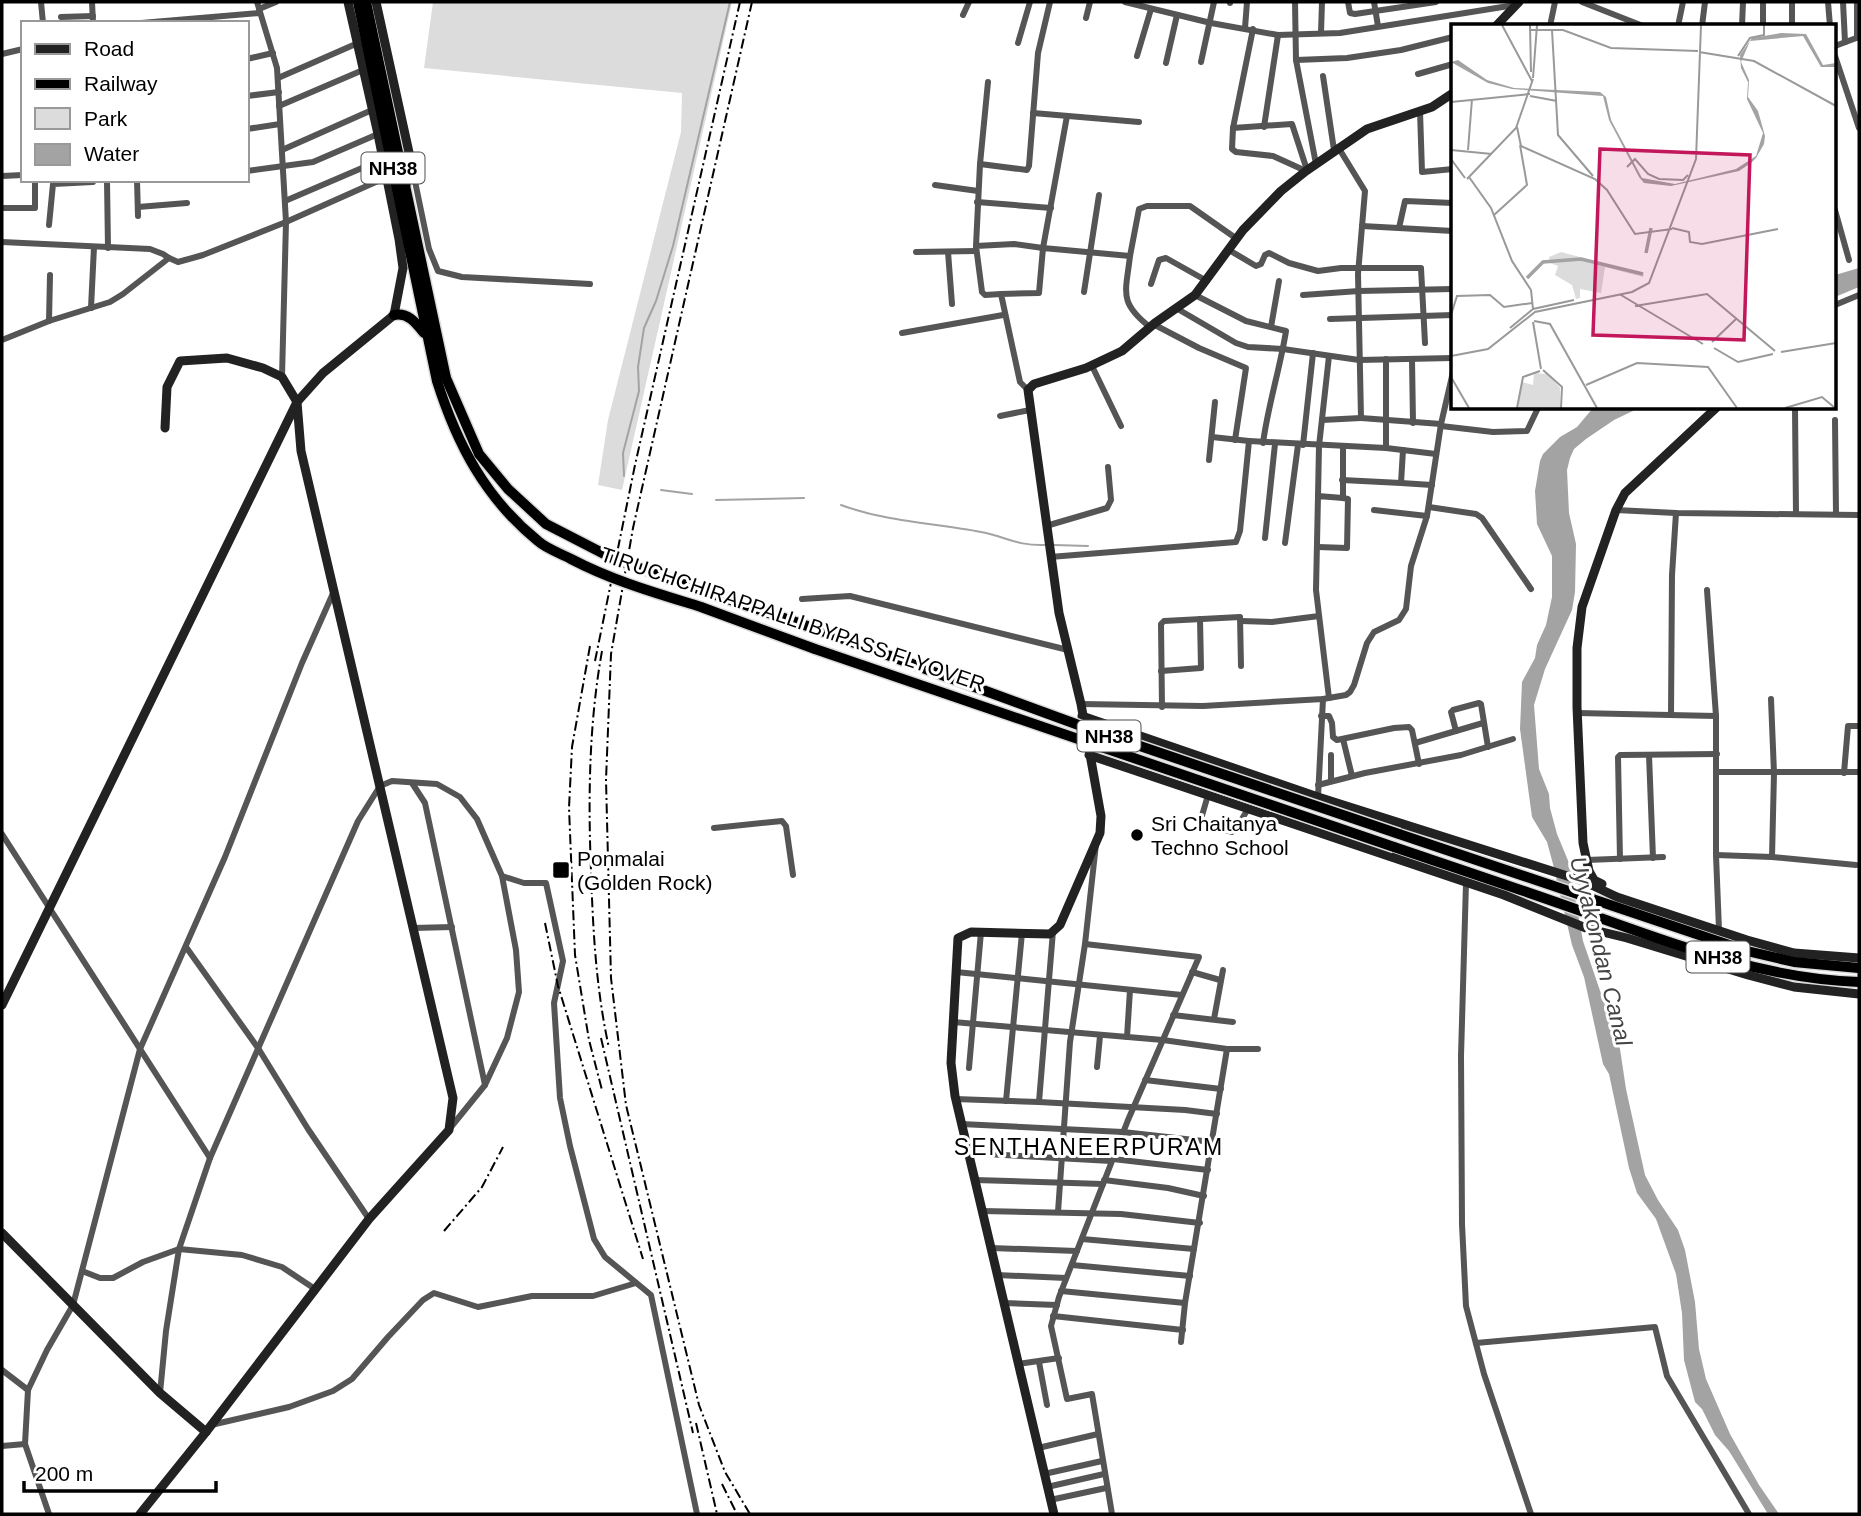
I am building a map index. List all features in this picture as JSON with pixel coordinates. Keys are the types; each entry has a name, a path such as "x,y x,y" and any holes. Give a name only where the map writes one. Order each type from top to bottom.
{"highway":[{"name":"TIRUCHCHIRAPPALLI BYPASS FLYOVER","path":"358,2 426,335 441,380 480,454 508,489 545,524 614,559 822,631 1084,727 1399,834 1422,836"},
{"name":"TIRUCHCHIRAPPALLI BYPASS FLYOVER","path":"366,2 406,186 450,423 468,460 499,503 539,543 607,577 701,607 1671,943 1749,966 1794,975 1859,982"},
{"path":"394,315 409,317 426,335"},
{"name":"NH38","path":"1422,836 1436,846 1747,951 1794,962 1859,968"}],"street":[{"path":"41,2 43,21"},
{"path":"61,17 93,19 92,2"},
{"path":"208,21 235,19 276,2"},
{"path":"2,1005 297,402 323,373 394,315 400,296 403,268 387,177 348,2"},
{"path":"376,2 429,250 438,271 462,277 590,284"},
{"path":"963,15 969,2"},
{"path":"1018,43 1030,2"},
{"path":"979,164 1027,170 1038,53 1050,2"},
{"path":"1086,18 1090,2"},
{"path":"1125,2 1211,23 1278,35 1340,33 1517,3"},
{"path":"1202,62 1214,2"},
{"path":"1245,28 1247,2"},
{"path":"1295,2 1296,60 1316,164"},
{"path":"1321,33 1322,2"},
{"path":"1348,2 1350,13 1376,11 1401,4 1436,2"},
{"path":"1374,2 1378,26"},
{"path":"1550,24 1555,2"},
{"path":"1582,2 1637,24"},
{"path":"1678,24 1684,2"},
{"path":"1702,24 1705,2"},
{"path":"1742,24 1743,2"},
{"path":"1763,2 1763,24"},
{"path":"1792,2 1792,24"},
{"path":"1828,2 1830,24"},
{"path":"1843,2 1845,43"},
{"path":"1836,46 1858,38 1857,2"},
{"path":"1498,24 1517,3"},
{"path":"259,8 278,78 286,222 282,377 297,402 301,451 453,1098 449,1130"},
{"path":"1137,56 1151,9"},
{"path":"1166,63 1177,15"},
{"path":"1253,29 1233,128 1232,149 1236,152 1273,156 1307,171"},
{"path":"1264,127 1278,35"},
{"path":"1296,60 1347,58 1401,50 1451,38"},
{"path":"278,78 358,43"},
{"path":"2,54 21,49"},
{"path":"248,59 273,54"},
{"path":"1418,74 1451,65"},
{"path":"279,106 363,70"},
{"path":"1837,71 1859,128"},
{"path":"1323,76 1336,149 1365,191 1359,268 1361,418"},
{"path":"988,82 979,164 976,249 982,292 985,295 1039,293 1043,248 1068,116"},
{"path":"248,96 278,92"},
{"path":"1028,390 1034,384 1092,366 1122,351 1175,307 1195,295 1228,250 1264,208 1307,171 1367,129 1420,111 1446,100 1451,95"},
{"path":"282,150 372,110"},
{"path":"1420,111 1422,172 1451,169"},
{"path":"1033,113 1139,122"},
{"path":"248,128 280,124"},
{"path":"1233,128 1292,124 1307,171"},
{"path":"248,171 313,162 378,134"},
{"path":"406,186 410,157"},
{"path":"285,201 383,159"},
{"path":"2,176 21,175"},
{"path":"2,242 150,249 178,261 203,255 286,222 387,177"},
{"path":"2,208 35,208 35,182"},
{"path":"49,225 50,182"},
{"path":"107,182 108,248"},
{"path":"137,182 138,216"},
{"path":"934,185 978,191"},
{"path":"1084,292 1099,195"},
{"path":"1399,228 1405,201 1451,202"},
{"path":"977,202 1051,208"},
{"path":"138,207 187,203"},
{"path":"1235,440 1246,368 1152,326 1137,317 1126,298 1130,256 1139,209 1147,206 1190,206 1237,239"},
{"path":"1836,214 1849,260"},
{"path":"1362,226 1451,231"},
{"path":"916,252 1014,244 1130,256"},
{"path":"91,308 94,247"},
{"path":"1228,250 1256,266 1261,264 1269,253 1318,271 1421,268 1425,343"},
{"path":"948,251 952,304"},
{"path":"2,340 123,294 169,258"},
{"path":"1151,284 1159,260 1166,258 1207,281"},
{"path":"49,321 51,275"},
{"path":"1271,327 1279,281"},
{"path":"1303,295 1451,289"},
{"path":"1001,294 1003,315 1020,382 1028,390 1059,613 1081,704 1101,816 1100,833 1060,925 1050,934 971,932 958,938 951,1063 955,1099 1054,1514"},
{"path":"1195,295 1231,315 1286,331 1263,443"},
{"path":"1836,305 1859,295"},
{"path":"1175,307 1240,345 1359,360 1451,358"},
{"path":"902,333 1003,315"},
{"path":"1330,319 1451,315"},
{"path":"1285,543 1313,353"},
{"path":"1318,797 1321,716 1326,698 1315,590 1319,446 1329,356"},
{"path":"165,428 167,387 180,361 227,358 263,368 282,377"},
{"path":"1386,359 1386,448"},
{"path":"1412,359 1413,423"},
{"path":"1092,366 1121,426"},
{"path":"1081,704 1162,707 1326,698 1350,692 1367,643 1374,632 1399,620 1406,609 1411,566 1427,516 1441,425 1451,394"},
{"path":"1209,460 1215,402"},
{"path":"1000,416 1030,410"},
{"path":"1322,420 1361,418 1493,432 1527,431 1537,410"},
{"path":"1638,904 1594,880 1589,871 1583,843 1577,713 1577,648 1582,607 1616,510 1625,493 1714,410"},
{"path":"1796,410 1796,514"},
{"path":"1835,420 1836,514"},
{"path":"1212,437 1275,444 1386,448 1436,454"},
{"path":"1050,557 1236,542 1240,531 1248,441"},
{"path":"1265,538 1275,444"},
{"path":"1343,447 1343,498"},
{"path":"1401,483 1403,450"},
{"path":"1046,526 1107,508 1111,500 1108,467"},
{"path":"1342,480 1432,485"},
{"path":"1318,496 1348,499 1347,548 1318,547"},
{"path":"1429,507 1482,517 1531,589"},
{"path":"1374,510 1427,516"},
{"path":"1616,510 1859,514"},
{"path":"1671,715 1672,575 1676,513"},
{"path":"1707,590 1716,716 1719,930"},
{"path":"49,1514 25,1444 28,1390 47,1350 73,1306 140,1049 225,857 302,663 334,591"},
{"path":"802,599 849,596 1068,650"},
{"path":"1241,621 1272,622 1319,616"},
{"path":"1162,707 1161,624 1167,620 1240,617 1241,666"},
{"path":"1161,671 1201,668 1200,619"},
{"path":"1771,699 1774,773 1772,857"},
{"path":"1455,731 1451,712 1476,702 1481,704 1488,747"},
{"path":"1577,713 1716,716"},
{"path":"1082,716 1318,797 1422,836 1583,881 1638,904 1719,930 1794,953 1859,958"},
{"path":"1321,716 1329,716 1334,739 1409,727 1412,730 1419,764"},
{"path":"1415,743 1483,723"},
{"path":"1844,773 1848,726 1859,726"},
{"path":"1343,739 1352,776"},
{"path":"1318,785 1419,764 1513,739"},
{"path":"1620,859 1616,761 1620,755 1717,754"},
{"path":"1089,755 1504,895 1586,928 1794,986 1859,993"},
{"path":"1331,755 1331,781"},
{"path":"1649,755 1653,858"},
{"path":"1717,772 1859,772"},
{"path":"140,1514 209,1429 369,1219 449,1130 485,1085 507,1038 519,992 516,950 502,876 477,818 460,797 437,784 393,781 380,786 358,821 210,1158 178,1249 160,1393"},
{"path":"412,783 425,803 485,1085"},
{"path":"1209,795 1201,819 1209,826 1232,832 1248,809"},
{"path":"714,828 782,821 786,826 793,875"},
{"path":"2,834 210,1158"},
{"path":"1058,1212 1072,1032 1096,842"},
{"path":"1716,855 1856,865"},
{"path":"1587,860 1663,857"},
{"path":"502,876 511,881 546,883 563,961 554,1003 560,1098 570,1146 594,1239 605,1257 651,1295 697,1514"},
{"path":"1466,883 1461,1056 1462,1224 1466,1306 1531,1514"},
{"path":"413,928 452,927"},
{"path":"1039,1102 1054,931"},
{"path":"969,1068 981,932"},
{"path":"1006,1101 1022,933"},
{"path":"1085,944 1199,957 1133,1106 1061,1291 1051,1326 1067,1399 1092,1394 1110,1514"},
{"path":"186,947 258,1048 308,1129 369,1219"},
{"path":"1214,1019 1223,970"},
{"path":"956,972 1182,995"},
{"path":"1192,972 1220,980"},
{"path":"1127,1037 1130,990"},
{"path":"1173,1015 1233,1022"},
{"path":"953,1022 1163,1040 1227,1049 1258,1049"},
{"path":"1097,1067 1100,1036"},
{"path":"1181,1342 1227,1049"},
{"path":"1145,1080 1221,1089"},
{"path":"955,1099 1133,1106 1217,1114"},
{"path":"961,1124 1123,1132 1212,1142"},
{"path":"968,1153 1112,1160 1208,1170"},
{"path":"975,1180 1103,1182 1168,1188 1204,1196"},
{"path":"982,1211 1121,1214 1200,1223"},
{"path":"2,1233 160,1393 209,1429"},
{"path":"1082,1239 1194,1249"},
{"path":"991,1248 1077,1251"},
{"path":"82,1271 100,1278 113,1278 143,1262 178,1249 242,1255 282,1267 315,1289"},
{"path":"1072,1265 1190,1276"},
{"path":"997,1275 1066,1278"},
{"path":"209,1429 289,1408 333,1391 352,1379 423,1300 434,1293 478,1307 532,1296 593,1296 636,1283"},
{"path":"1061,1291 1185,1303"},
{"path":"1004,1303 1057,1305"},
{"path":"1054,1316 1183,1330"},
{"path":"1476,1343 1655,1327 1667,1376 1749,1514"},
{"path":"1018,1364 1059,1358"},
{"path":"1039,1362 1047,1405"},
{"path":"2,1370 28,1390"},
{"path":"1038,1448 1098,1434"},
{"path":"2,1446 25,1444"},
{"path":"1044,1474 1102,1461"},
{"path":"1047,1487 1104,1474"},
{"path":"1050,1500 1106,1488"}],"green space":[{"path":"433,2 732,2 622,490 598,485 608,420 681,132 682,93 424,68"}],"water":[{"path":"1859,268 1859,287 1836,297 1836,275"},
{"path":"1591,410 1635,410 1586,439 1574,449 1570,458 1567,470 1569,513 1576,544 1575,592 1572,610 1545,669 1534,705 1539,769 1549,794 1557,834 1574,875 1575,898 1583,941 1620,1049 1645,1175 1678,1230 1685,1250 1706,1379 1730,1434 1779,1514 1768,1514 1695,1402 1684,1360 1682,1313 1676,1274 1656,1219 1637,1193 1629,1168 1609,1074 1603,1064 1584,977 1572,945 1547,842 1532,817 1520,729 1522,682 1535,658 1552,597 1552,556 1537,524 1535,491 1543,454 1560,437 1577,427"}],"waterway":[{"path":"624,476 623,453 639,391 638,367 644,328 656,301 673,246 730,2"},
{"path":"661,490 692,494"},
{"path":"716,500 804,498"},
{"path":"841,505 893,519 1045,545"},
{"path":"1054,545 1088,546"}],"railway":[{"path":"595,661 635,465 740,2"},
{"path":"750,1514 725,1472 699,1405 626,1105 611,978 606,780 611,654 633,528 752,2"},
{"path":"590,646 572,747 569,808 575,955 589,1040 602,1090"},
{"path":"602,651 592,733 590,844 596,960 609,1048"},
{"path":"545,923 558,986 643,1259"},
{"path":"601,1038 693,1433"},
{"path":"444,1231 482,1187 503,1147"},
{"path":"696,1423 717,1514"},
{"path":"722,1484 737,1514"}],"place":[{"name":"Sri Chaitanya Techno School","path":"1137,835"},
{"name":"Ponmalai (Golden Rock)","path":"561,870"}],"district":[{"name":"SENTHANEERPURAM","path":"1089,1147"}],"water label":[{"name":"Uyyakondan Canal","path":"1601,951"}]}
